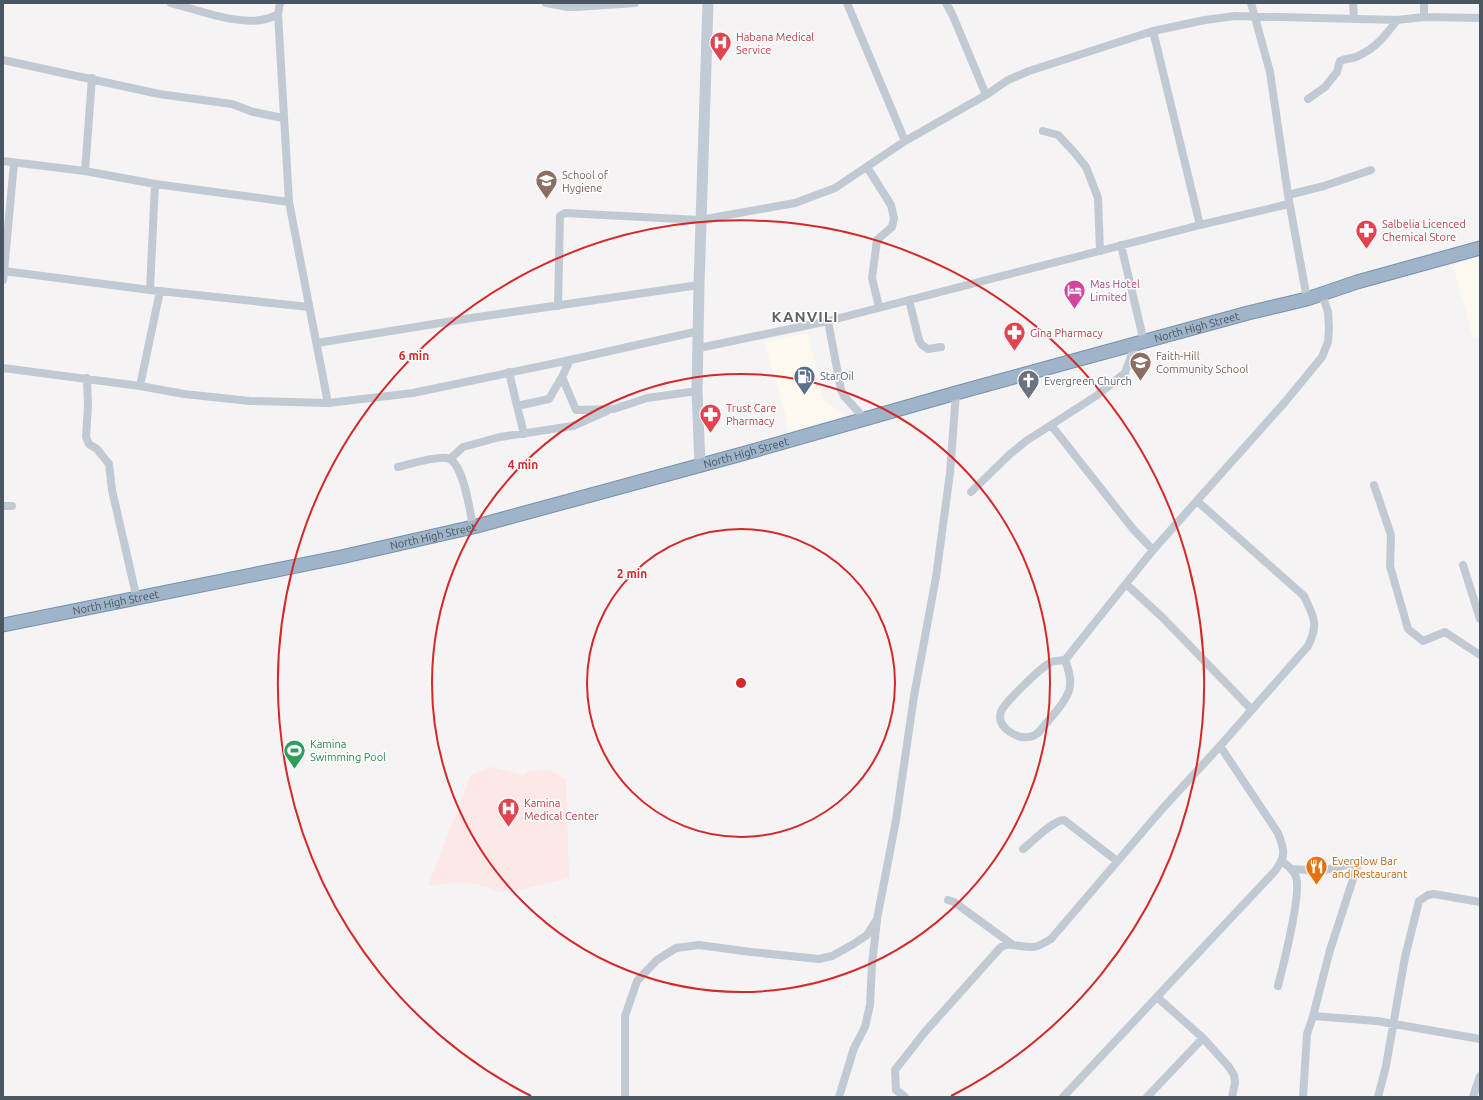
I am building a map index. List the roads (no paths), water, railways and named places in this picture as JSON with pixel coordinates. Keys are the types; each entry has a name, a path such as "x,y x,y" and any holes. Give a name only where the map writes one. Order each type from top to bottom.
{"highway":[{"name":"North High Street","path":"3,625 341,557 473,526 700,465 1248,313 1307,299 1357,282 1480,248"}],"main road":[{"path":"700,465 697,391 699,348 698,285 708,3"}],"street":[{"path":"172,3 232,19 248,21 267,19 278,14"},
{"path":"280,3 278,14 289,202 328,403"},
{"path":"546,3 577,7 635,3"},
{"path":"848,3 906,140"},
{"path":"946,3 953,16 986,95"},
{"path":"1251,3 1256,16 1270,72 1288,200 1307,299"},
{"path":"1353,3 1354,18"},
{"path":"1424,3 1424,17"},
{"path":"558,306 560,216 565,213 700,220 796,203 835,188 906,140 986,95 1008,80 1030,71 1153,31 1205,20 1235,16 1398,20 1424,17 1480,18"},
{"path":"1308,99 1325,88 1337,72 1340,61 1357,57 1373,48 1398,20"},
{"path":"1153,31 1200,226"},
{"path":"3,60 92,78 159,94 232,104 253,112 283,118"},
{"path":"85,171 92,78"},
{"path":"1043,131 1058,135 1086,167 1098,198 1100,251"},
{"path":"3,161 85,171 155,184 289,202"},
{"path":"3,280 14,163"},
{"path":"867,167 891,205 894,218 892,227 877,240 872,278 879,307"},
{"path":"699,348 828,321 1200,226 1288,200 1371,170"},
{"path":"150,290 155,184"},
{"path":"971,492 1008,455 1026,441 1096,396 1125,373 1140,343 1140,319 1121,245"},
{"path":"4,270 150,290 309,307"},
{"path":"317,343 698,285"},
{"path":"140,386 160,291"},
{"path":"1065,660 1070,678 1068,695 1039,732 1034,736 1026,738 1007,730 1002,724 1000,718 1002,709 1031,678 1050,662 1065,660 1153,550 1285,402 1322,357 1328,342 1329,328 1328,312 1322,294"},
{"path":"909,300 919,340 922,345 928,349 941,347"},
{"path":"828,321 841,390 844,396 865,419"},
{"path":"3,368 87,378 184,394 250,401 328,403 413,393 699,331"},
{"path":"517,406 549,399 570,360"},
{"path":"509,372 524,434"},
{"path":"562,377 576,410 614,409"},
{"path":"87,378 88,405 86,437 88,444 97,449 109,464 112,490 137,599"},
{"path":"450,459 463,447 500,438 573,426 646,398 697,391"},
{"path":"840,1097 854,1048 861,1032 865,1027 870,1005 872,964 877,919 896,820 914,696 936,577 950,474 956,393"},
{"path":"1051,425 1133,529 1153,550"},
{"path":"398,467 437,459 450,459 455,464 465,487 473,526"},
{"path":"1374,485 1390,535 1390,566 1408,629 1423,641 1446,632 1480,655"},
{"path":"905,1097 896,1090 895,1070 924,1033 1000,948 1005,945 1033,947 1041,945 1051,939 1163,808 1308,646 1314,634 1313,613 1304,596 1197,501"},
{"path":"3,506 12,506"},
{"path":"1463,565 1480,618"},
{"path":"1126,584 1162,617 1252,710"},
{"path":"1063,1097 1275,871 1282,861 1284,848 1278,833 1220,746"},
{"path":"1023,849 1051,827 1061,820 1064,820 1117,861"},
{"path":"1278,986 1295,912 1297,878 1292,869 1282,861"},
{"path":"1292,869 1322,871 1351,864 1355,864 1357,867 1330,950 1307,1034 1303,1097"},
{"path":"1378,1097 1386,1066 1405,957 1419,900 1428,894 1434,894 1480,902"},
{"path":"948,900 954,902 1013,945"},
{"path":"625,1097 625,1016 636,981 658,960 676,948 699,945 819,959 832,956 852,946 866,935 877,919"},
{"path":"1157,997 1203,1038 1229,1067 1234,1075 1235,1083 1232,1097"},
{"path":"1313,1016 1377,1020 1480,1039"},
{"path":"1147,1097 1203,1038"},
{"path":"1473,1097 1480,1076"}],"place":[{"name":"Habana Medical Service","path":"720,62"},
{"name":"School of Hygiene","path":"547,200"},
{"name":"Salbelia Licenced Chemical Store","path":"1367,250"},
{"name":"Mas Hotel Limited","path":"1074,310"},
{"name":"Gina Pharmacy","path":"1015,352"},
{"name":"Faith-Hill Community School","path":"1141,382"},
{"name":"StarOil","path":"804,396"},
{"name":"Evergreen Church","path":"1028,400"},
{"name":"Trust Care Pharmacy","path":"710,434"},
{"name":"Kamina Swimming Pool","path":"294,770"},
{"name":"Kamina Medical Center","path":"509,828"},
{"name":"Everglow Bar and Restaurant","path":"1317,886"}],"district":[{"name":"KANVILI","path":"805,317"}]}
